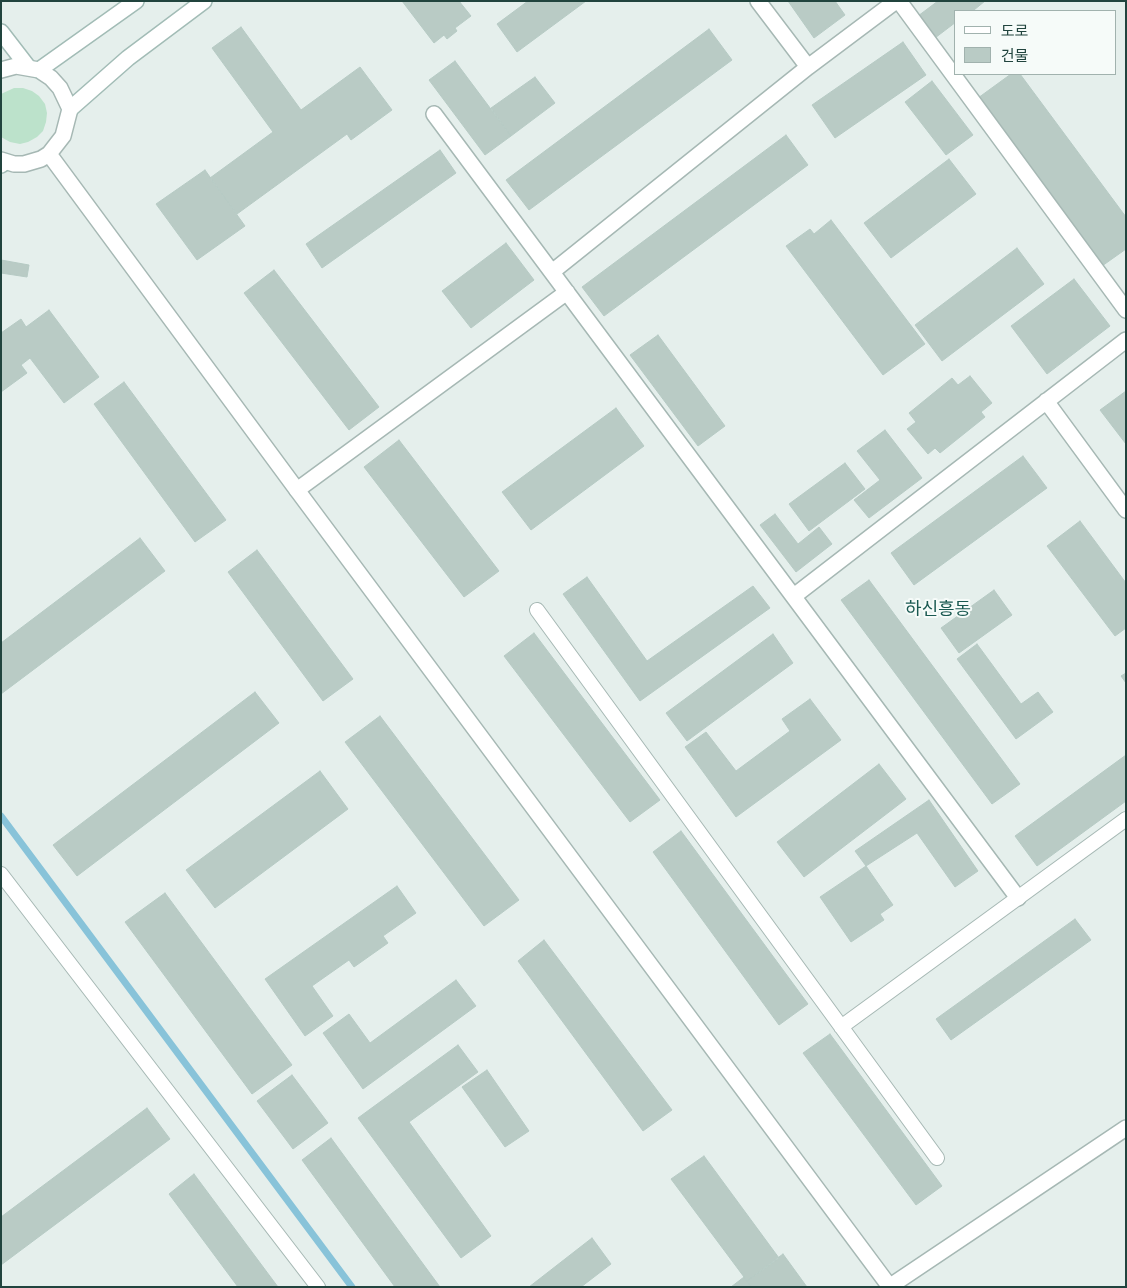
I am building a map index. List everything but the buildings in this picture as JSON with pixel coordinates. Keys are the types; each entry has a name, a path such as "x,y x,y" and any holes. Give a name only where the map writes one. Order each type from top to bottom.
{"street":[{"path":"33,69 136,1"},
{"path":"70,109 128,58 204,1"},
{"path":"758,1 808,67"},
{"path":"552,272 808,67 898,1 1126,310"},
{"path":"1,32 33,69"},
{"path":"1,70 16,66 33,69 50,78 60,88 70,109 63,136 49,154 33,162 14,164 3,162"},
{"path":"434,114 1018,898"},
{"path":"49,154 890,1287 1126,1128"},
{"path":"297,490 567,292"},
{"path":"794,596 1126,340"},
{"path":"1046,401 1126,510"}],"lane":[{"path":"537,610 937,1158"},
{"path":"841,1027 1126,820"},
{"path":"1,874 318,1287"}],"green space":[{"path":"14,88 23,88 39,96 45,104 47,113 43,131 37,137 20,144 10,142 1,137 1,94"}],"waterway":[{"path":"1,816 352,1287"}],"district":[{"name":"하신흥동","path":"938,609"}]}
